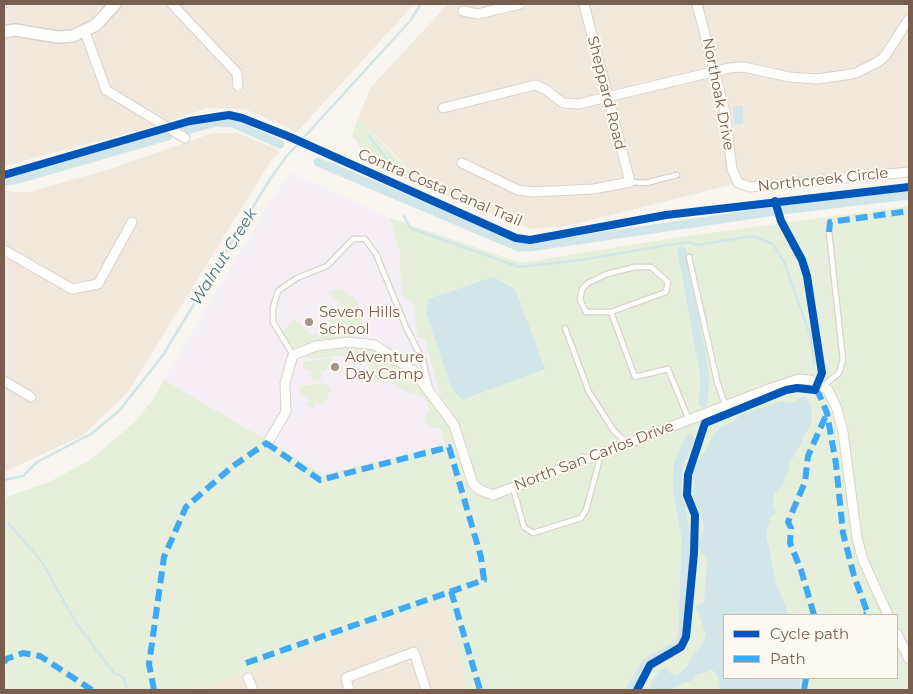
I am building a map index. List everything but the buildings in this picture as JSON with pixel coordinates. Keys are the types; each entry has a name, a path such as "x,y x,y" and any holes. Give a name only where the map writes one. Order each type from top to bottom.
{"street":[{"path":"4,32 15,30 58,37 85,32 105,17 115,4"},
{"path":"172,4 237,73 238,86"},
{"path":"463,11 478,14 520,4"},
{"name":"Sheppard Road","path":"584,4 630,182"},
{"name":"Northoak Drive","path":"697,4 725,112 732,170 738,183"},
{"path":"443,108 528,86 540,86 569,105 715,71 744,67 789,77 817,79 856,73 885,56 909,19"},
{"path":"85,32 106,90 181,135"},
{"path":"462,163 518,190 533,192 594,189 630,182"},
{"name":"Northcreek Circle","path":"738,183 750,187 909,172"},
{"path":"4,250 72,290 98,284 132,222"},
{"name":"North San Carlos Drive","path":"293,356 316,346 349,342 375,345 414,371 454,425 473,484 480,490 493,495 626,442 799,379 810,380 823,386"},
{"path":"268,442 286,412 285,383 293,356"},
{"path":"4,382 32,397"},
{"path":"823,386 831,395 844,432 857,538 863,560 888,614"},
{"path":"898,636 909,659"},
{"path":"349,690 346,678 414,652 426,690"},
{"path":"248,678 253,690"}],"lane":[{"path":"630,182 646,183 677,175"},
{"path":"823,386 839,374 842,360 829,232"},
{"path":"293,356 273,322 273,308 278,291 297,278 327,266 353,238 365,239 376,254 407,330 423,361 431,393"},
{"path":"689,257 717,381 725,406"},
{"path":"651,267 668,282 666,292 611,312 586,312 580,300 582,289 588,283 606,274 651,267"},
{"path":"611,312 635,377 668,369 689,420"},
{"path":"565,328 588,392 614,431 626,442"},
{"path":"513,488 524,527 533,533 581,518 586,510 602,452"}],"shaded area":[{"path":"4,4 414,4 297,132 245,109 207,108 155,126 4,166"},
{"path":"448,4 909,4 909,172 750,187 738,183 568,226 531,229 427,187 358,118 371,87"},
{"path":"733,106 743,106 743,124 734,125"},
{"path":"213,133 238,133 274,148 279,152 271,161 127,393 82,436 4,472 4,191 28,192 107,170"},
{"name":"Seven Hills School","path":"291,173 390,218 454,443 324,474 164,380 271,200"},
{"path":"493,277 515,289 545,369 462,400 451,388 426,313 428,299"},
{"path":"804,395 811,406 812,421 794,457 789,460 789,468 783,485 774,494 773,507 776,513 771,516 766,534 776,583 789,614 723,614 723,679 801,679 799,690 720,690 719,679 713,670 694,676 693,680 678,685 673,690 649,690 651,682 660,670 666,667 670,673 676,675 685,669 693,655 703,644 706,634 696,606 704,602 707,559 700,553 698,544 704,528 703,518 692,501 695,483 692,478 696,461 702,457 714,434 722,426 734,422 739,415 782,401 793,403"},
{"path":"445,599 469,690 196,690"}],"green space":[{"path":"358,118 427,187 376,168 352,136"},
{"path":"909,206 909,690 469,690 445,599 196,690 4,690 4,498 49,482 90,460 136,421 154,398 164,380 324,474 445,445 440,428 429,427 424,420 429,409 424,397 404,391 391,382 368,381 370,362 366,360 347,355 309,359 293,355 280,335 294,319 313,336 343,307 328,293 340,288 358,301 358,312 363,324 350,341 375,345 414,371 439,404 442,401 425,340 417,336 414,304 401,294 400,253 390,218 521,263 673,238"},
{"path":"331,358 332,362 324,371 309,371 302,368 304,362"},
{"path":"316,370 322,376 316,382 310,376"},
{"path":"322,383 332,388 323,406 317,402 313,408 306,405 310,399 299,393 301,386"}],"waterway":[{"name":"Walnut Creek","path":"4,480 23,476 37,462 91,434 119,411 163,355 270,179 286,157 410,21 421,4"},
{"path":"184,131 216,122 232,123 280,144"},
{"path":"4,181 15,180 168,136"},
{"path":"369,136 390,164"},
{"path":"318,162 519,247 530,247 782,210 909,195"},
{"path":"404,216 410,228 519,267 581,260 689,242 697,245 752,236 773,244 784,262 811,337 814,365"},
{"path":"682,251 705,377 703,403"},
{"path":"630,690 646,663 680,643 683,633 686,536 677,487 678,465 690,438"},
{"path":"9,524 42,562 76,623 114,673 124,678 127,690"}],"marked path":[{"path":"829,232 830,222 909,211"},
{"path":"815,390 819,394 827,413 836,464 843,533 854,576 868,614"},
{"path":"814,614 801,570 790,543 791,528 788,522 805,482 808,456 827,413"},
{"path":"154,690 149,664 164,557 186,507 233,466 268,442"},
{"path":"246,663 484,580 481,557 449,447 320,480 266,443"},
{"path":"451,591 480,690"},
{"path":"4,663 6,659 23,653 40,656 92,690"},
{"path":"804,690 806,679"}],"cycle path":[{"name":"Contra Costa Canal Trail","path":"4,175 190,121 229,115 242,118 290,137 516,238 530,240 666,215 909,187"},
{"path":"637,690 650,665 681,647 686,637 694,553 695,515 687,495 688,475 705,423 786,390 797,388 815,390 822,373 807,276 802,260 781,221 775,201"}],"place":[{"name":"Seven Hills School","path":"309,322"},
{"name":"Adventure Day Camp","path":"335,367"}]}
